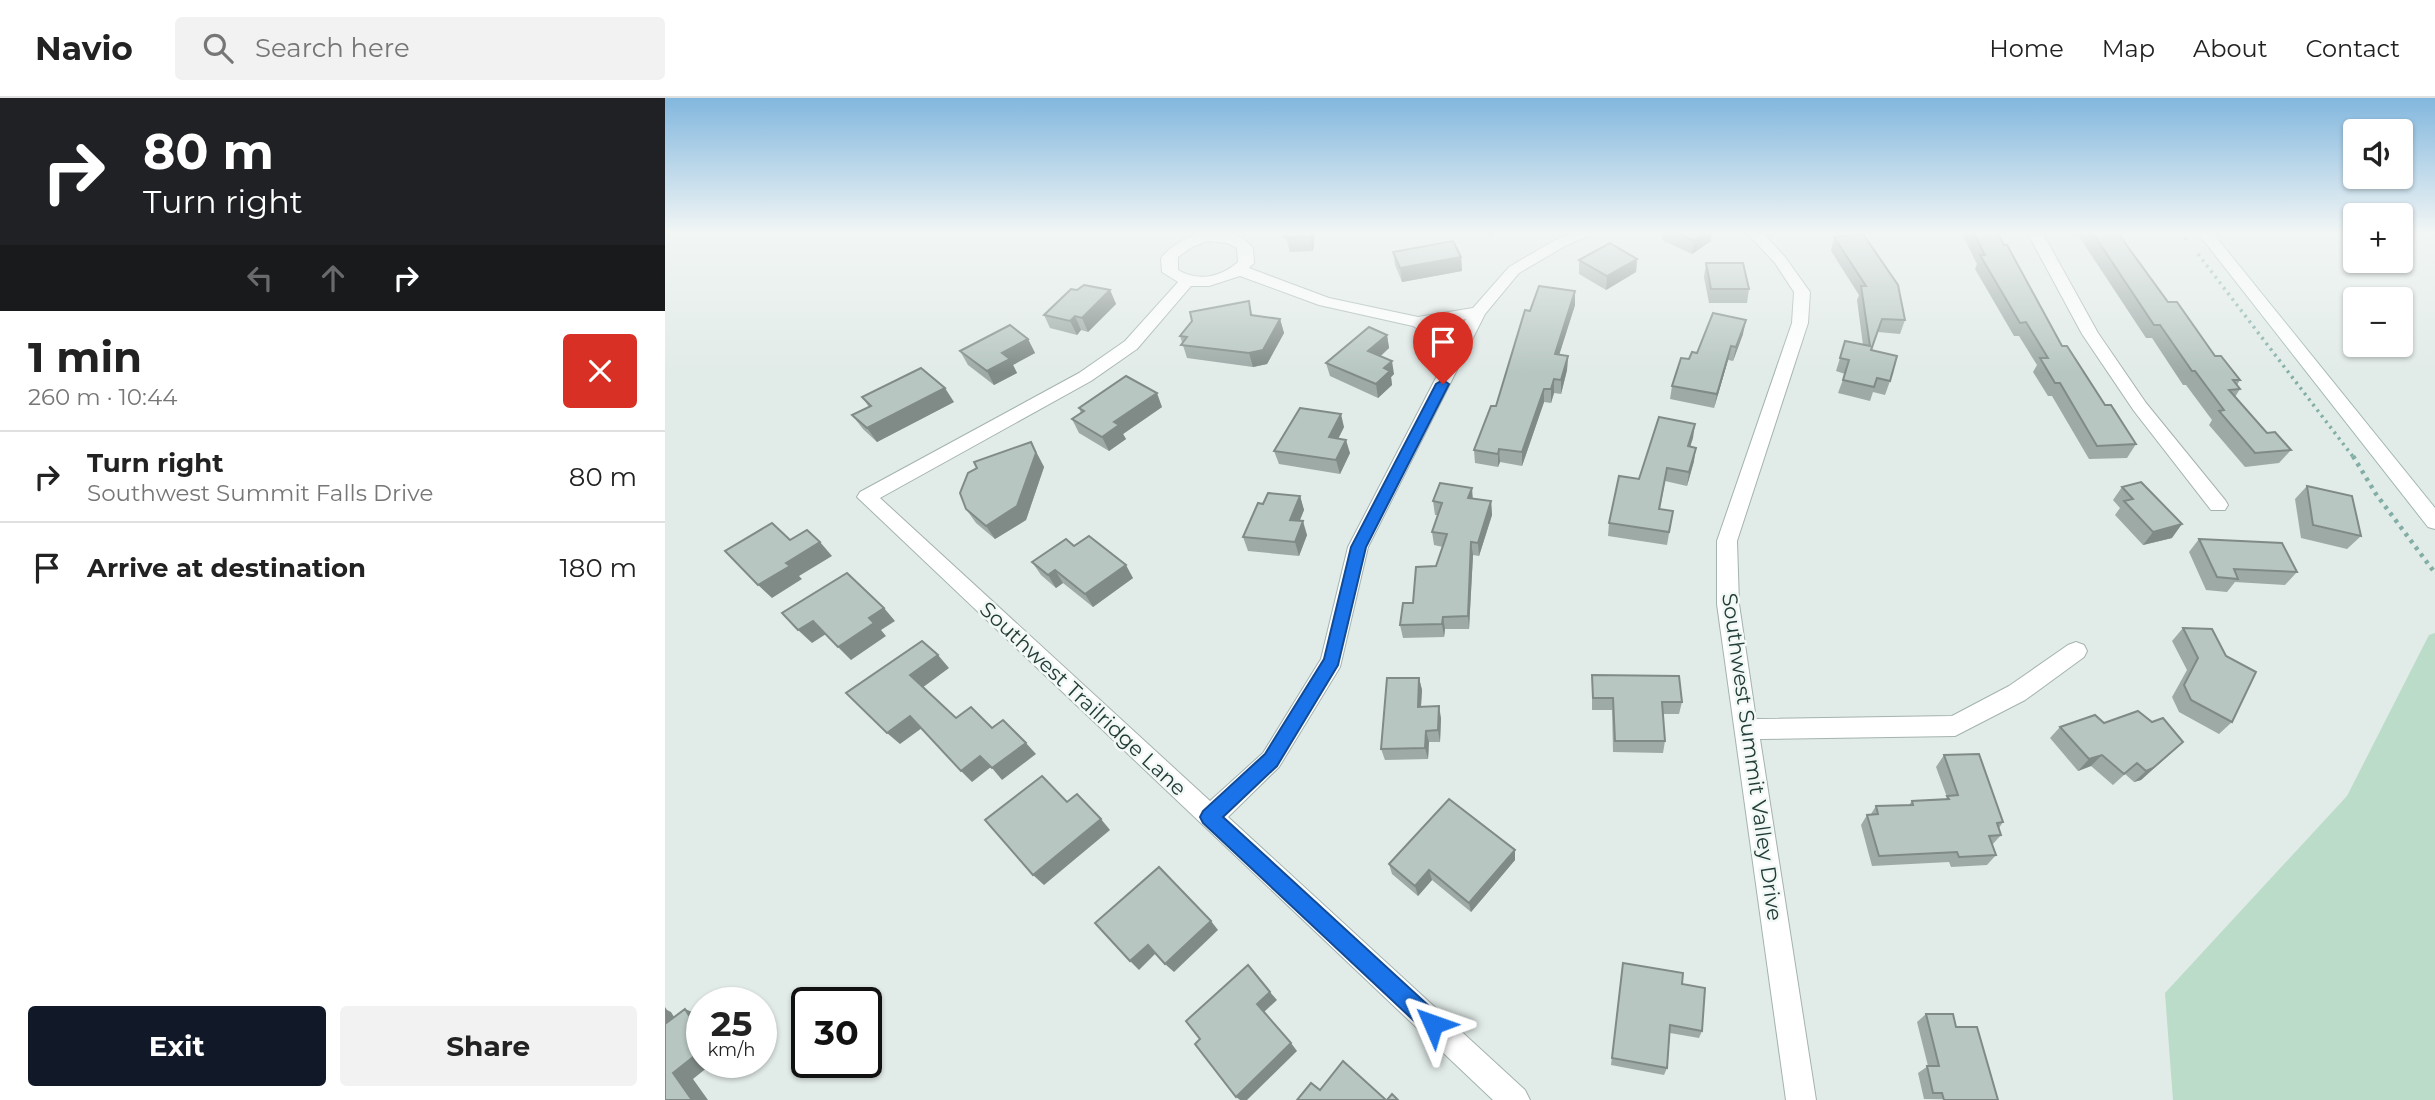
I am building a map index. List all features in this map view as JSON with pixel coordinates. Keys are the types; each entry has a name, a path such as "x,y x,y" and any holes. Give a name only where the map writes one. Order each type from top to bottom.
{"street":[{"path":"1181,279 1187,281 1218,279"},
{"path":"1263,279 1325,302 1418,321 1460,346"},
{"path":"1210,817 1271,760 1332,660 1358,547 1478,312 1506,279"},
{"name":"Southwest Summit Valley Drive","path":"1793,279 1802,292 1800,323 1727,541 1728,604 1801,1100"},
{"path":"2060,279 2090,334 2140,407 2218,505"},
{"path":"2231,279 2435,522"},
{"name":"Southwest Trailridge Lane","path":"1187,281 1131,345 1085,377 867,498 1515,1100"},
{"path":"1418,321 1478,312"},
{"path":"1746,729 1955,726 2017,693 2076,651"}],"path":[{"path":"2217,279 2356,461 2376,494 2435,573"}],"green space":[{"path":"2435,633 2435,1100 2173,1100 2165,993 2347,796 2429,635"}],"building":[{"path":"1709,279 1747,279 1749,289 1711,289"},
{"path":"1861,279 1894,279 1898,285 1905,320 1882,319 1871,350 1897,356 1890,381 1877,378 1874,387 1843,380 1849,360 1840,358 1845,341 1870,346 1861,286 1866,286"},
{"path":"1994,279 2025,279 2062,346 2067,346 2105,405 2111,405 2136,444 2097,446 2060,383 2055,383 2040,358 2048,358 2026,322 2020,323"},
{"path":"2123,279 2151,279 2168,302 2177,302 2215,356 2221,356 2240,380 2233,380 2240,389 2229,390 2267,433 2275,432 2291,450 2255,453 2219,411 2224,410 2195,371 2192,371 2160,325 2154,325"},
{"path":"1084,285 1110,290 1082,318 1075,316 1070,321 1044,315 1071,289 1077,290"},
{"path":"1539,286 1575,291 1555,354 1568,356 1561,380 1554,379 1551,389 1544,389 1522,452 1499,449 1498,454 1474,450 1491,406 1496,406 1525,310 1530,311"},
{"path":"1249,301 1251,315 1280,319 1263,350 1249,353 1181,345 1187,337 1180,336 1192,321 1190,312"},
{"path":"1713,313 1746,320 1736,347 1731,346 1717,394 1672,386 1681,358 1689,359 1692,352 1697,353"},
{"path":"1010,325 1028,339 1002,353 1010,359 987,371 960,351"},
{"path":"1369,327 1387,335 1368,351 1392,361 1384,368 1390,371 1376,384 1326,363"},
{"path":"921,368 945,388 867,428 852,415 871,406 862,397"},
{"path":"1126,376 1157,393 1114,422 1119,425 1102,437 1072,419 1084,411 1079,408"},
{"path":"1300,408 1341,414 1329,437 1346,440 1336,460 1274,451"},
{"path":"1659,417 1695,424 1688,446 1696,448 1689,472 1667,468 1659,509 1673,511 1669,532 1609,523 1619,476 1639,479"},
{"path":"1031,442 1036,453 1017,506 986,526 966,509 960,493 968,473 977,468 974,462"},
{"path":"2141,482 2182,524 2153,532 2124,501 2133,499 2122,487"},
{"path":"1440,483 1472,488 1468,498 1491,501 1478,543 1471,542 1468,616 1443,617 1442,624 1400,625 1403,603 1413,603 1416,567 1436,566 1447,534 1432,532 1442,503 1433,501"},
{"path":"2307,486 2352,496 2361,536 2313,525"},
{"path":"1268,493 1300,496 1290,520 1303,521 1295,542 1243,537 1258,503 1263,504"},
{"path":"772,523 790,540 807,530 820,542 786,563 790,566 758,585 725,551"},
{"path":"1089,536 1126,565 1085,594 1055,570 1048,575 1032,562 1066,539 1074,546"},
{"path":"2199,539 2282,543 2297,572 2234,569 2238,579 2217,577"},
{"path":"847,573 884,608 869,618 874,623 838,647 813,621 798,630 782,613"},
{"path":"2183,628 2212,629 2226,656 2256,672 2232,722 2191,700 2184,685 2198,658"},
{"path":"922,641 938,655 910,675 956,718 971,707 992,728 1003,720 1026,743 992,768 980,756 961,771 910,716 887,733 846,693"},
{"path":"1592,675 1679,676 1682,702 1662,702 1665,741 1615,741 1613,698 1593,698"},
{"path":"1387,678 1419,678 1418,707 1439,706 1438,730 1426,731 1425,748 1381,749"},
{"path":"2138,711 2152,722 2163,718 2183,742 2146,771 2137,763 2124,774 2102,755 2089,759 2060,727 2095,715 2104,723"},
{"path":"1979,754 2003,822 1997,823 2001,835 1989,836 1996,855 1959,857 1957,852 1879,856 1867,815 1878,814 1876,806 1913,805 1912,801 1949,799 1947,796 1958,795 1944,755"},
{"path":"1042,776 1067,802 1077,794 1101,819 1033,875 985,820"},
{"path":"1449,799 1515,850 1469,903 1429,870 1415,886 1389,864"},
{"path":"1159,867 1211,921 1165,964 1148,945 1130,961 1095,923"},
{"path":"1623,963 1683,973 1682,984 1705,988 1702,1031 1670,1025 1667,1068 1612,1058"},
{"path":"1248,965 1270,992 1257,1004 1291,1043 1236,1097 1195,1044 1200,1039 1186,1021"},
{"path":"685,1009 686,1063 673,1073 692,1100 665,1100 665,1024"},
{"path":"1926,1014 1953,1014 1956,1027 1977,1027 1998,1100 1944,1100 1942,1093 1933,1093 1927,1066 1939,1066"},
{"path":"1343,1061 1386,1100 1297,1100 1311,1083 1320,1090"},
{"path":"1392,1094 1398,1100 1387,1100"}],"route":[{"path":"1433,1024 1210,817 1271,760 1332,660 1358,547 1443,384"}]}
